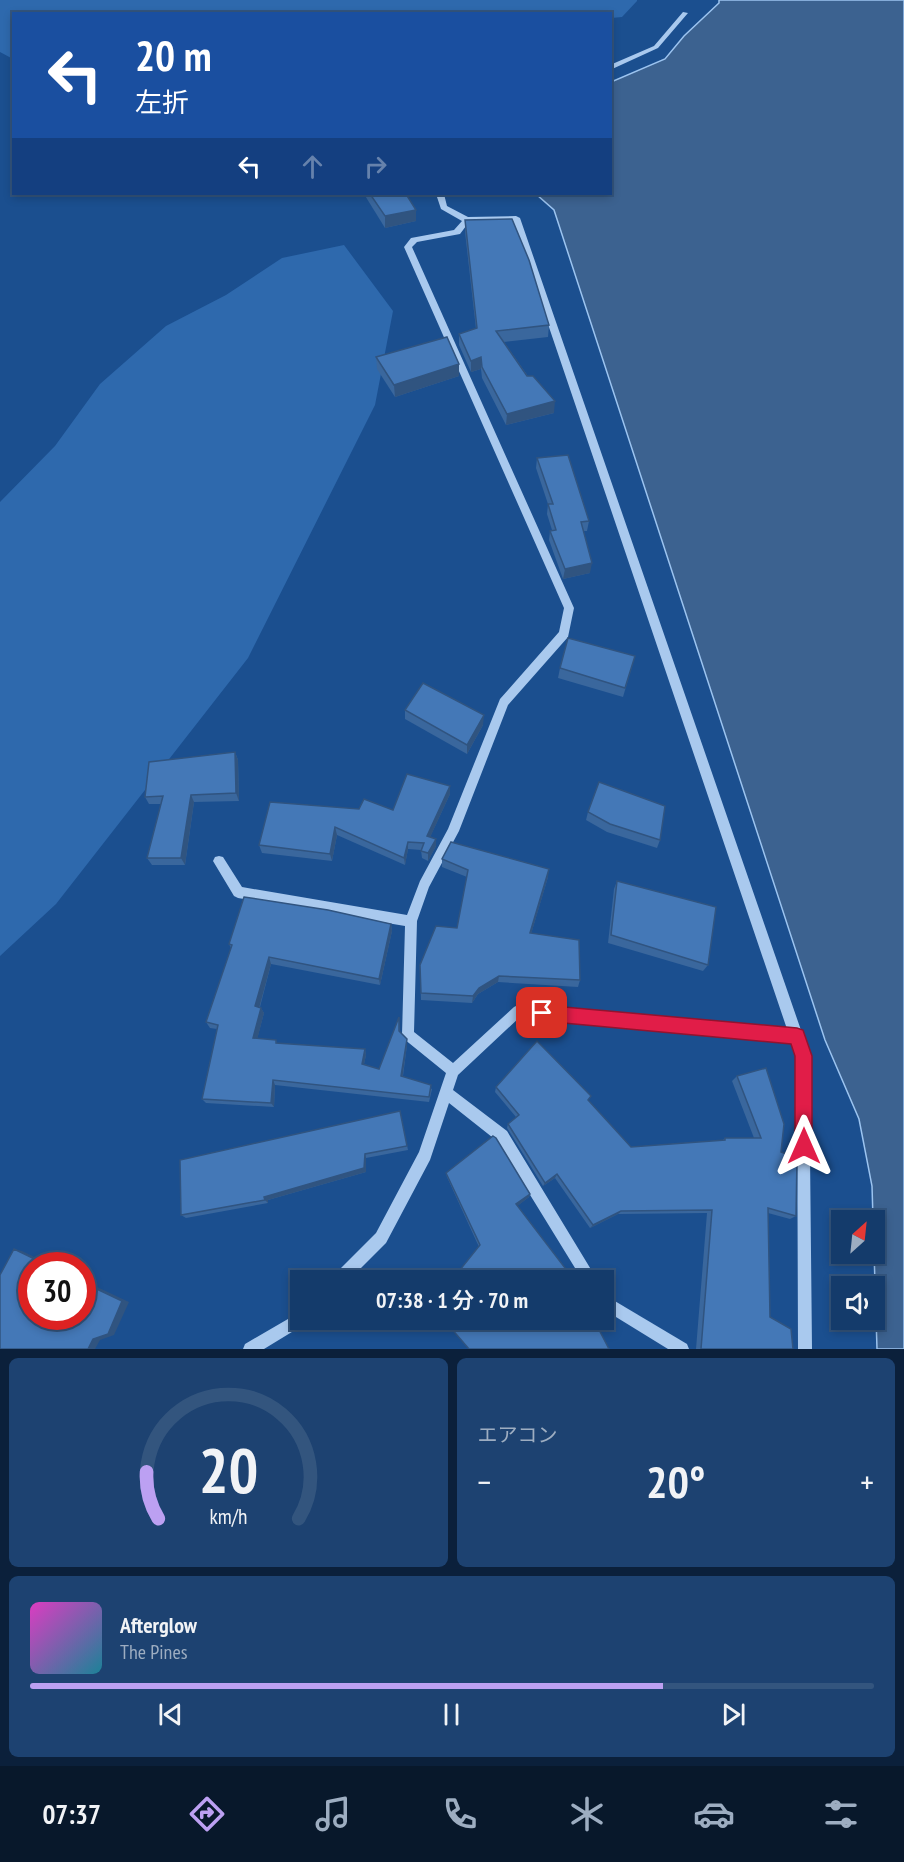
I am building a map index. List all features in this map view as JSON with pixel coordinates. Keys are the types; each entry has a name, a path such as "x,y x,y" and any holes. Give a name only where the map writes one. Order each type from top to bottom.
{"street":[{"path":"612,67 656,47 685,14"},
{"path":"440,195 444,207 467,220 516,218 797,1036 803,1056 805,1349"},
{"path":"453,1071 408,1035 411,921 424,885 453,831 504,702 564,634 569,608 408,247 414,240 457,232 467,220"},
{"path":"219,861 238,892 411,921"},
{"path":"349,1270 381,1238 425,1155 453,1071 518,1011 797,1036"},
{"path":"446,1093 502,1136 584,1270"},
{"path":"614,1308 681,1349"},
{"path":"250,1349 290,1325"}],"shaded area":[{"path":"0,0 637,0 622,17 612,18 612,12 12,12 12,58 0,52"},
{"path":"719,0 904,0 904,1349 877,1349 876,1330 885,1330 885,1276 875,1276 874,1264 885,1264 885,1210 873,1210 872,1186 859,1119 825,1040 554,210 537,195 612,195 612,82 665,59 684,36 719,3"},
{"path":"344,245 393,311 375,405 248,658 56,904 0,956 0,502 55,446 100,384 166,326 226,295 282,258"}],"building":[{"path":"371,195 407,195 416,210 385,216"},
{"path":"512,219 529,260 549,325 496,331 527,376 533,376 555,401 507,414 482,367 481,357 471,361 459,334 477,328 465,220"},
{"path":"447,337 459,364 394,385 376,357"},
{"path":"568,455 589,521 581,522 592,563 565,569 550,531 556,530 548,504 553,504 537,458"},
{"path":"568,638 635,656 625,688 560,668"},
{"path":"423,683 484,715 467,745 405,710"},
{"path":"235,752 236,793 191,795 181,858 147,858 163,796 145,797 149,762"},
{"path":"407,774 450,786 427,836 436,839 428,853 421,851 424,843 408,842 404,858 335,827 330,854 259,845 270,802 359,809 364,799 393,810"},
{"path":"599,782 665,806 660,840 610,824 588,812"},
{"path":"451,842 549,869 530,933 579,940 580,980 499,976 479,988 473,996 421,993 420,965 436,926 457,928 468,870 442,859"},
{"path":"617,881 716,907 708,965 611,935"},
{"path":"244,897 328,910 391,924 379,979 269,957 255,1006 261,1008 253,1038 276,1040 276,1043 365,1049 362,1064 379,1069 399,1017 399,1031 407,1039 401,1076 431,1085 429,1097 273,1080 271,1103 202,1099 218,1025 206,1022 232,945 229,944"},
{"path":"537,1041 591,1096 588,1100 631,1147 725,1140 725,1138 761,1138 737,1076 766,1068 784,1124 781,1152 797,1158 796,1216 768,1208 770,1317 791,1329 793,1349 701,1349 712,1210 621,1211 593,1225 557,1174 545,1183 508,1124 519,1115 496,1087"},
{"path":"400,1111 407,1146 365,1154 364,1168 264,1197 265,1200 181,1215 180,1160"},
{"path":"493,1136 496,1138 530,1194 516,1204 567,1270 460,1270 480,1245 446,1173"},
{"path":"14,1249 20,1252 18,1252 18,1330 96,1330 96,1289 122,1301 108,1334 93,1339 88,1349 0,1349 0,1275"},
{"path":"453,1330 599,1330 609,1349 469,1349"}],"route":[{"path":"542,1013 797,1036 803,1056 804,1146"}]}
